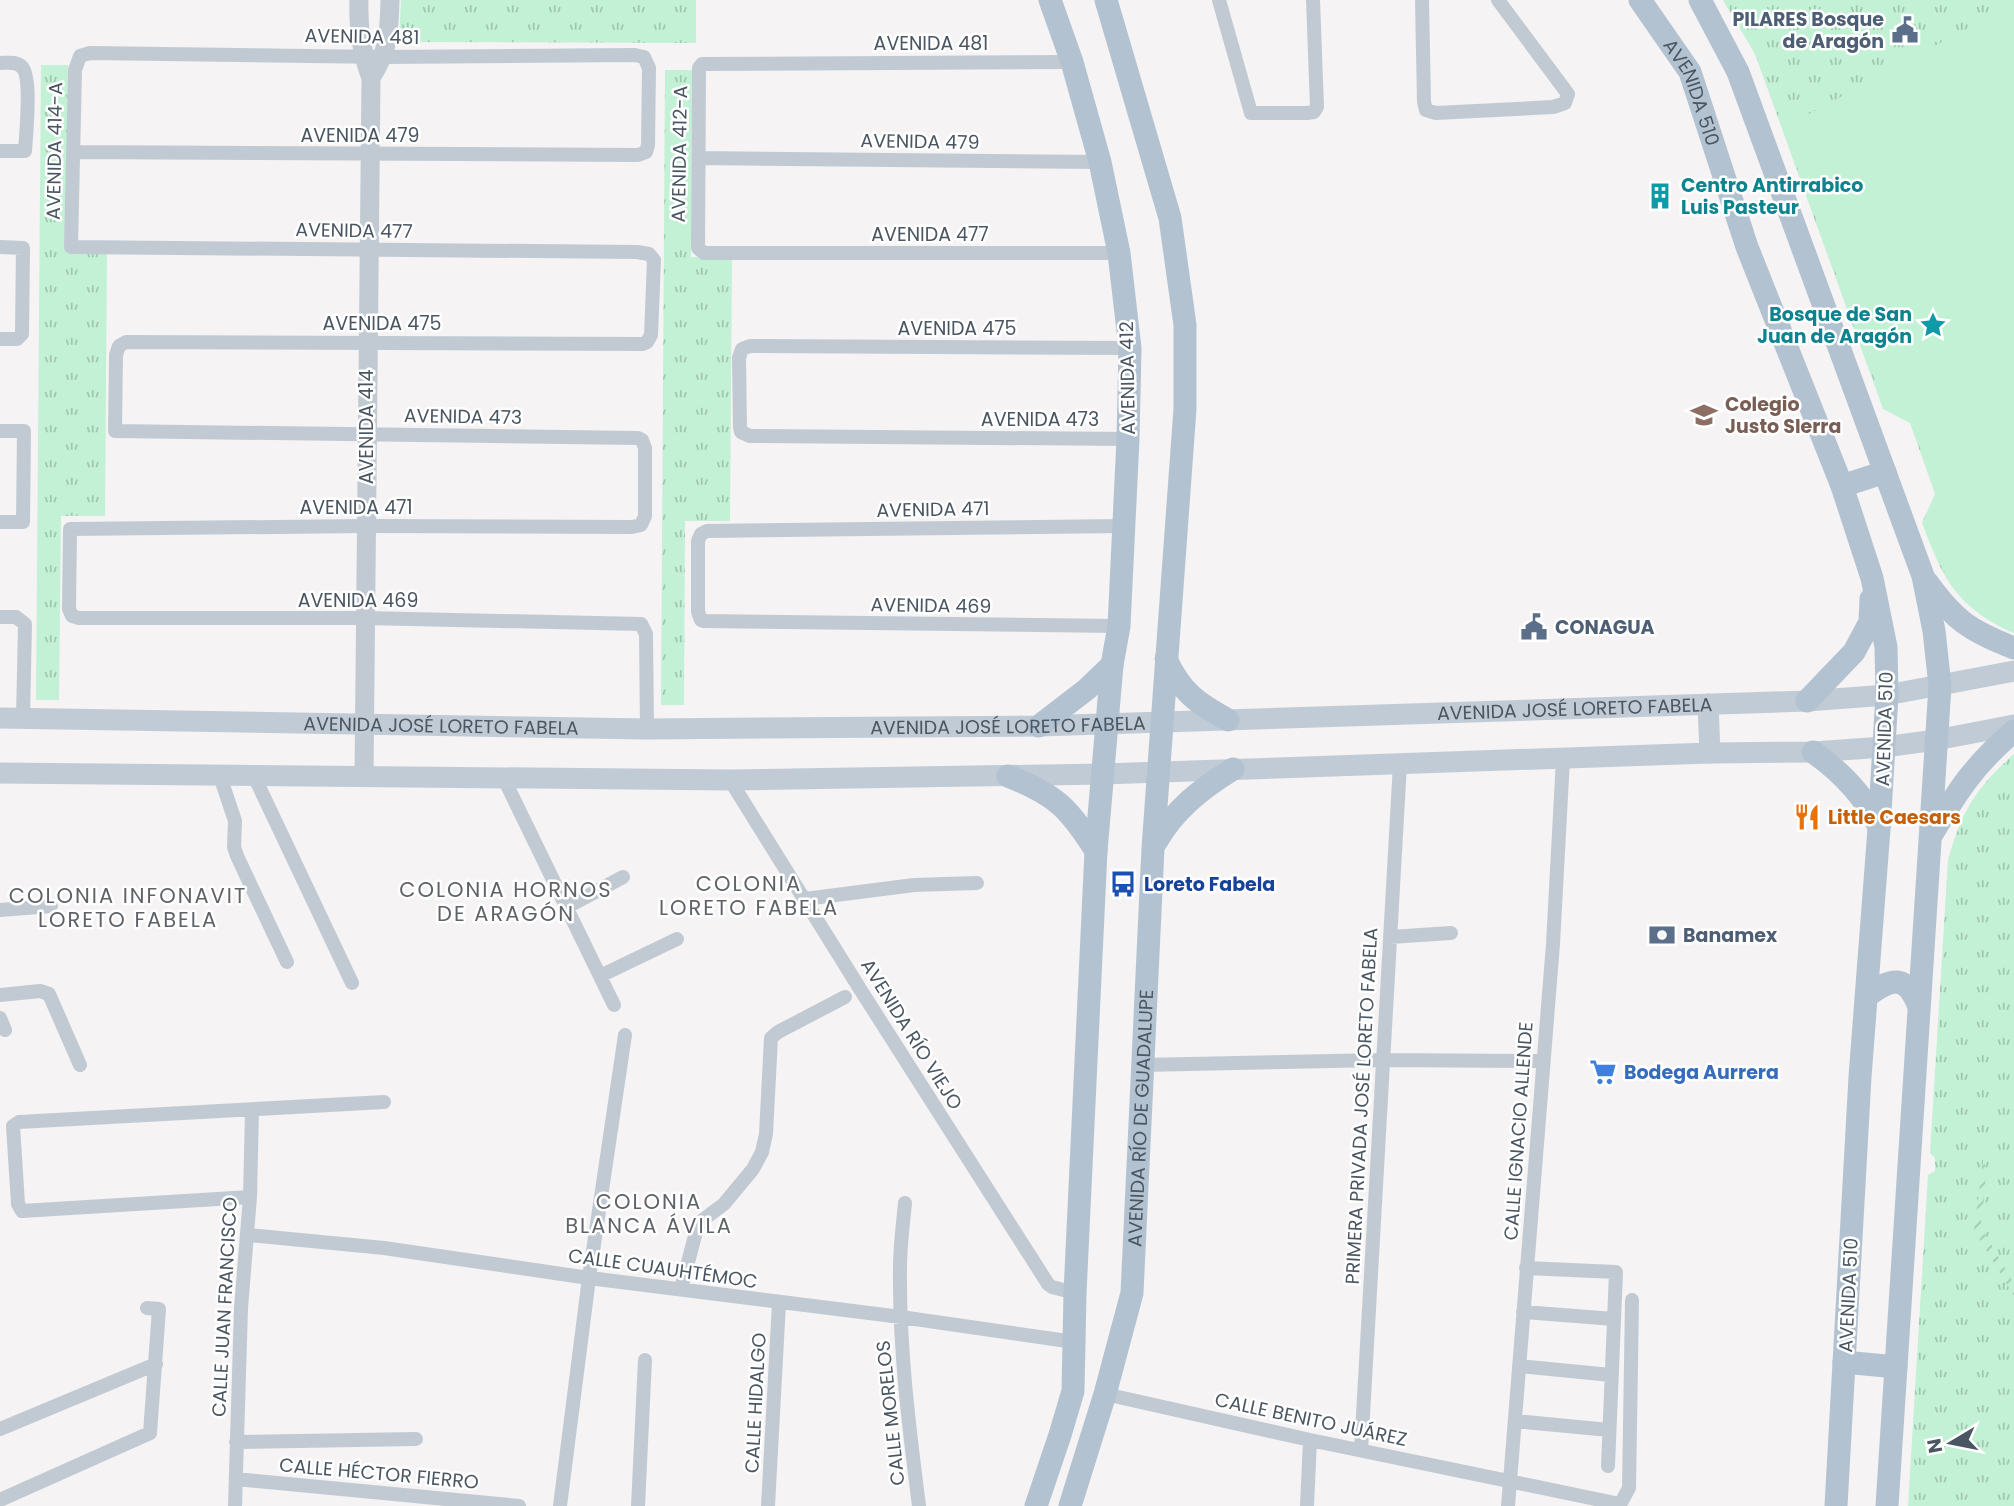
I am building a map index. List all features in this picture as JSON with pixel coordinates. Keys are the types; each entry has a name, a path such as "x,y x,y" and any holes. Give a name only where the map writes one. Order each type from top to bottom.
{"main road":[{"name":"AVENIDA 412","path":"1050,0 1072,62 1100,162 1119,253 1130,348 1119,626 1112,665 1107,723"},
{"path":"1106,0 1170,218 1185,325 1185,409 1162,722"},
{"name":"AVENIDA 510","path":"1640,0 1690,72 1747,247 1842,486 1872,578 1886,647 1884,747 1860,1077 1836,1506"},
{"path":"1700,0 1738,72 1923,576 1934,631 1940,686 1887,1506"},
{"path":"1842,486 1885,472"},
{"path":"1923,576 1947,610 1981,635 2014,648"},
{"path":"1807,701 1854,652 1870,622 1872,578"},
{"path":"1166,659 1174,677 1187,693 1228,720"},
{"path":"1039,726 1087,689 1112,665"},
{"name":"AVENIDA JOSÉ LORETO FABELA","path":"0,718 647,729 1039,726 1807,701 1887,695 2014,671"},
{"path":"1708,704 1710,753"},
{"name":"AVENIDA RÍO DE GUADALUPE","path":"1070,1506 1105,1394 1132,1293 1153,848 1162,722"},
{"path":"1036,1506 1073,1391 1075,1293 1096,851 1107,723"},
{"path":"0,773 730,780 1103,774 1710,753 1813,752 1884,747 2014,725"},
{"path":"1929,839 1970,773 2014,732"},
{"path":"1813,752 1831,765 1869,807 1879,829"},
{"path":"1153,848 1168,822 1184,804 1203,787 1233,769"},
{"path":"1008,776 1036,786 1058,801 1077,821 1096,851"},
{"path":"1867,996 1896,981 1906,984 1913,991 1918,1004"},
{"path":"1844,1362 1896,1367"}],"street":[{"name":"AVENIDA 414","path":"359,0 358,26 363,56 371,78 364,776"},
{"path":"371,78 384,57 390,0"},
{"path":"1219,0 1251,113 1307,113 1314,112 1317,107 1314,0"},
{"path":"1422,0 1426,110 1436,113 1462,112 1553,107 1565,103 1568,94 1499,0"},
{"name":"AVENIDA 481","path":"80,57 90,53 644,57"},
{"name":"AVENIDA 414-A","path":"71,247 75,71 80,57"},
{"name":"AVENIDA 412-A","path":"644,57 649,68 646,152"},
{"name":"AVENIDA 414-A","path":"0,62 15,63 23,68 27,80 25,151 0,151"},
{"name":"AVENIDA 481","path":"706,63 1072,62"},
{"name":"AVENIDA 412-A","path":"699,250 699,68 706,63"},
{"name":"AVENIDA 479","path":"72,152 638,155 646,152"},
{"name":"AVENIDA 479","path":"699,158 1100,162"},
{"path":"0,247 23,248 23,330 21,337 0,339"},
{"name":"AVENIDA 477","path":"71,247 637,252 649,254 653,260 651,335 647,342"},
{"name":"AVENIDA 477","path":"699,250 704,253 1119,253"},
{"name":"AVENIDA 475","path":"115,431 116,355 119,346 125,342 647,342"},
{"name":"AVENIDA 475","path":"741,432 739,358 742,349 750,346 1130,348"},
{"path":"0,431 24,431 23,522 0,522"},
{"name":"AVENIDA 473","path":"115,431 366,433 642,440 645,448 645,516 641,525"},
{"name":"AVENIDA 473","path":"741,432 750,436 1128,439"},
{"name":"AVENIDA 471","path":"72,616 69,609 70,529 641,525"},
{"name":"AVENIDA 471","path":"701,620 698,612 698,541 701,534 707,531 1124,526"},
{"name":"AVENIDA 469","path":"72,616 365,618 638,624 644,626 646,634 647,729"},
{"path":"0,617 16,617 22,621 25,628 23,719"},
{"name":"AVENIDA 469","path":"701,620 1119,626"},
{"name":"CALLE IGNACIO ALLENDE","path":"1508,1506 1553,944 1563,759"},
{"name":"PRIMERA PRIVADA JOSÉ LORETO FABELA","path":"1362,1450 1400,764"},
{"path":"220,776 235,821 234,847 237,856 287,962"},
{"path":"254,776 352,983"},
{"path":"504,779 614,1005"},
{"name":"AVENIDA RÍO VIEJO","path":"730,780 1048,1284 1075,1293"},
{"path":"565,908 623,877"},
{"path":"805,899 914,885 977,883"},
{"path":"0,910 51,906"},
{"path":"1391,937 1451,933"},
{"path":"600,976 677,939"},
{"path":"0,995 40,991 49,995 80,1065"},
{"path":"681,1289 697,1228 724,1204 753,1169 762,1152 766,1134 771,1038 845,997"},
{"path":"559,1506 625,1035"},
{"path":"1142,1065 1382,1060 1542,1061"},
{"path":"250,1197 22,1211 18,1204 14,1123 384,1102"},
{"name":"CALLE JUAN FRANCISCO","path":"235,1506 252,1110"},
{"name":"CALLE MORELOS","path":"905,1203 900,1266 901,1317 908,1415 919,1506"},
{"name":"CALLE CUAUHTÉMOC","path":"248,1235 384,1248 1074,1342"},
{"path":"1526,1268 1616,1272 1608,1466"},
{"name":"CALLE BENITO JUÁREZ","path":"1105,1394 1608,1503 1622,1501 1629,1488 1632,1300"},
{"name":"CALLE HIDALGO","path":"768,1506 779,1303"},
{"path":"0,1500 151,1432 159,1308 147,1308"},
{"path":"1523,1312 1614,1319"},
{"path":"638,1506 645,1360"},
{"path":"0,1429 156,1364"},
{"path":"1519,1366 1611,1375"},
{"path":"1515,1421 1609,1430"},
{"path":"236,1442 416,1440"},
{"path":"1307,1506 1310,1440"},
{"name":"CALLE HÉCTOR FIERRO","path":"236,1479 519,1506"}],"green space":[{"path":"401,0 696,0 696,43 399,42"},
{"name":"Bosque de San Juan de Aragón","path":"1723,0 2014,0 2014,633 1995,624 1964,601 1940,566 1922,523 1935,494 1910,423 1883,409 1755,54"},
{"name":"Bosque de San Juan de Aragón","path":"2014,3 2014,632 1995,624 1966,602 1955,589 1938,558 1923,523 1936,494 1911,422 1885,408 1783,128"},
{"path":"41,65 68,65 66,252 107,253 105,516 61,516 59,700 36,700"},
{"path":"665,70 692,70 691,257 732,258 730,521 685,521 684,705 661,705"},
{"path":"2014,754 2014,1506 1908,1506 1928,1175 1935,1171 1935,1158 1930,1153 1948,860 1959,827 1972,801"},
{"path":"1984,1154 1986,1175 1981,1221 1985,1234 2014,1284 2014,1296 1974,1230"}],"place":[{"name":"PILARES Bosque de Aragón","path":"1905,30"},
{"name":"Centro Antirrabico Luis Pasteur","path":"1660,196"},
{"name":"Bosque de San Juan de Aragón","path":"1933,325"},
{"name":"Colegio Justo SIerra","path":"1704,415"},
{"name":"CONAGUA","path":"1534,627"},
{"name":"Little Caesars","path":"1807,817"},
{"name":"Loreto Fabela","path":"1123,884"},
{"name":"Banamex","path":"1662,935"},
{"name":"Bodega Aurrera","path":"1603,1072"}],"district":[{"name":"COLONIA LORETO FABELA","path":"749,896"},
{"name":"COLONIA HORNOS DE ARAGÓN","path":"506,902"},
{"name":"COLONIA INFONAVIT LORETO FABELA","path":"128,908"},
{"name":"COLONIA BLANCA ÁVILA","path":"649,1214"}]}
